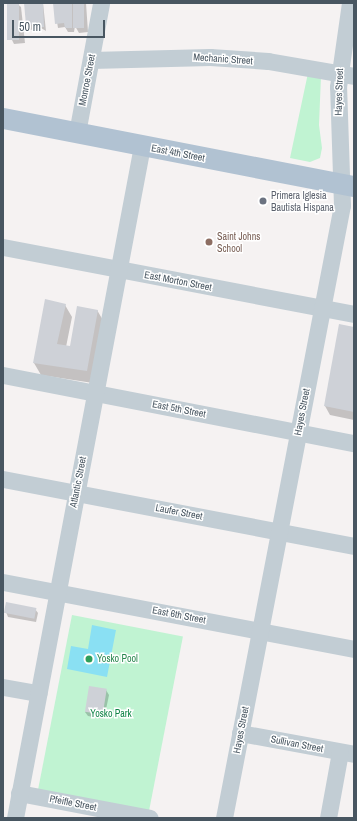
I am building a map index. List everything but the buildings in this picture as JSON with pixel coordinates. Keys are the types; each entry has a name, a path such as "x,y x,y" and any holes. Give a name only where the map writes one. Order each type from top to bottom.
{"main road":[{"name":"East 4th Street","path":"3,118 348,185"}],"street":[{"name":"Monroe Street","path":"77,133 101,3"},
{"name":"Hayes Street","path":"224,818 342,205 348,185 338,110 346,75 350,3"},
{"name":"Mechanic Street","path":"91,60 210,57 268,61 346,75"},
{"name":"Atlantic Street","path":"15,818 142,146"},
{"name":"East Morton Street","path":"3,247 354,314"},
{"name":"East 5th Street","path":"3,375 354,443"},
{"name":"Laufer Street","path":"3,479 354,546"},
{"name":"East 6th Street","path":"3,582 354,649"},
{"path":"3,687 38,694"},
{"name":"Sullivan Street","path":"240,733 347,753"},
{"path":"328,818 347,753"},
{"name":"Pfeifle Street","path":"20,793 120,815 150,818"}],"green space":[{"path":"308,73 321,76 319,125 322,148 320,158 310,162 290,158"},
{"name":"Yosko Park","path":"72,615 183,637 149,812 38,791"}],"water":[{"name":"Yosko Pool","path":"92,625 116,630 107,677 67,669 71,646 88,649"}],"place":[{"name":"Primera Iglesia Bautista Hispana","path":"263,201"},
{"name":"Saint Johns School","path":"209,242"},
{"name":"Yosko Pool","path":"89,659"}]}
